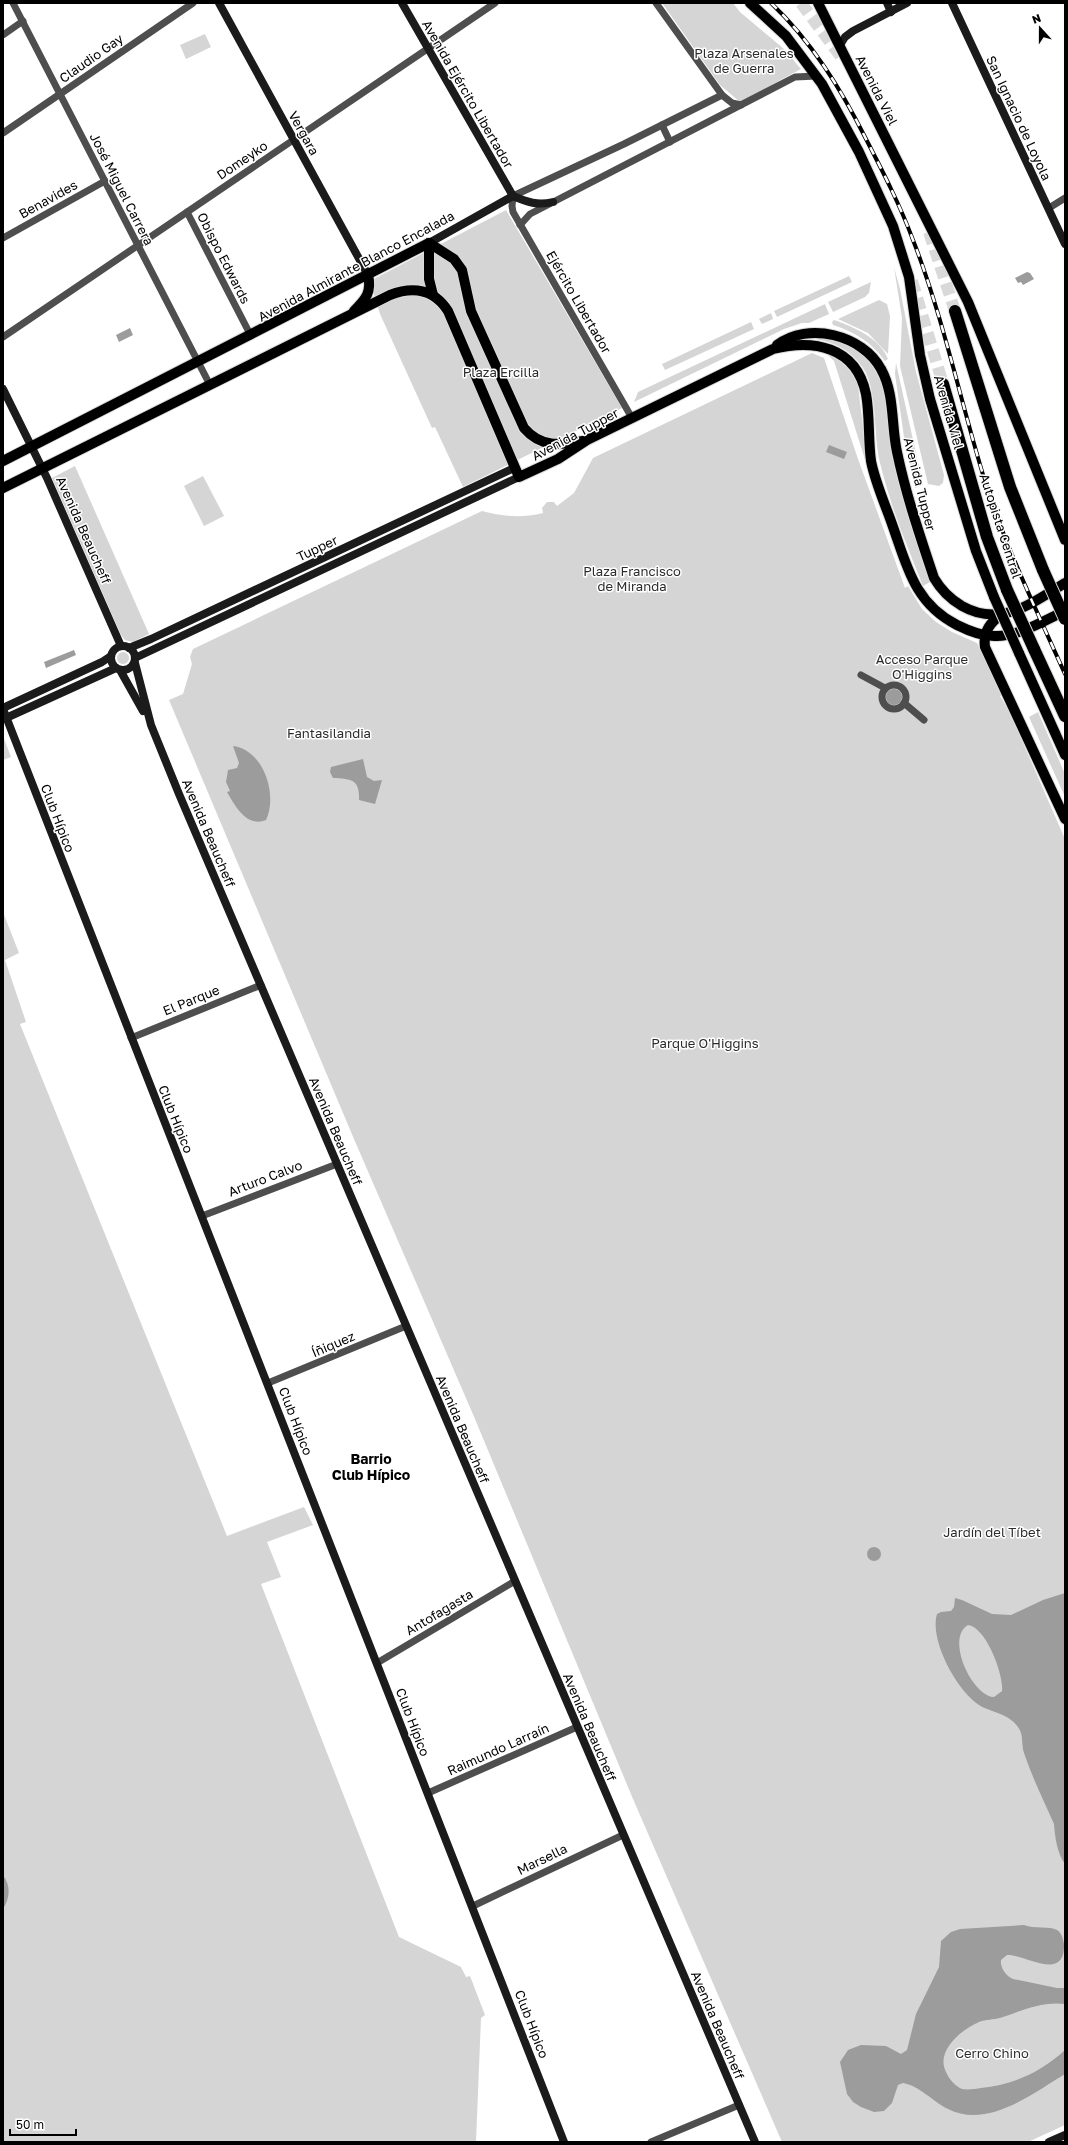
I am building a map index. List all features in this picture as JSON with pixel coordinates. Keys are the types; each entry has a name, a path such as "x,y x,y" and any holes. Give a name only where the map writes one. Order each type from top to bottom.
{"highway":[{"name":"Autopista Central","path":"955,311 1010,487 1043,570 1065,619"},
{"name":"Autopista Central","path":"943,384 987,537 1007,590 1065,716"}],"main road":[{"name":"Vergara","path":"219,3 368,275"},
{"name":"Avenida Ejército Libertador","path":"402,3 513,196"},
{"name":"Avenida Viel","path":"750,3 786,36 817,76 833,102 859,152 885,208 899,244 910,283 920,355 930,399 976,551 994,597 1065,755"},
{"name":"Avenida Viel","path":"818,3 968,302 1065,540"},
{"path":"887,3 891,12"},
{"path":"840,45 845,37 853,31 908,3"},
{"name":"San Ignacio de Loyola","path":"952,3 1065,244"},
{"path":"513,196 530,203 544,204 553,202"},
{"name":"Avenida Almirante Blanco Encalada","path":"3,461 251,336 429,243 513,196"},
{"path":"429,243 429,279 433,295"},
{"path":"429,243 454,259 462,270 471,311 524,428 534,438 551,444 587,440"},
{"path":"347,318 368,295 371,285 368,275"},
{"path":"3,488 399,292 415,289 433,295 448,311 516,472"},
{"name":"Avenida Tupper","path":"516,472 564,456 587,440 772,349 784,341 800,335 830,334 854,343 875,360 886,380 896,450 907,498 934,578 946,594 959,604 981,614 1001,615 1032,603 1065,583"},
{"name":"Avenida Tupper","path":"772,349 799,344 819,346 835,352 851,364 857,372 865,392 872,462 911,579 923,599 940,616 966,629 985,635 996,636 1014,633 1065,611"},
{"name":"Avenida Beaucheff","path":"3,389 43,469 125,647"},
{"name":"Tupper","path":"125,647 145,642 516,472"},
{"name":"Tupper","path":"135,661 516,472"},
{"path":"1001,615 989,626 985,635 986,647 1065,819"},
{"path":"3,708 102,662 111,656 114,650 125,647 134,652 135,661 128,669 118,669 6,718"},
{"path":"111,656 112,663 118,669"},
{"name":"Avenida Beaucheff","path":"135,661 151,725"},
{"name":"Avenida Beaucheff","path":"118,669 151,725 755,2142"},
{"name":"Club Hípico","path":"3,708 131,1038 473,1906 564,2142"},
{"path":"1049,2142 1065,2134"}],"street":[{"name":"José Miguel Carrera","path":"13,3 210,385"},
{"name":"Claudio Gay","path":"3,133 193,3"},
{"name":"Domeyko","path":"3,337 495,3"},
{"path":"656,3 722,94 732,103 741,105"},
{"path":"3,35 23,21"},
{"path":"520,225 530,214 795,77 817,76"},
{"name":"Avenida Almirante Blanco Encalada","path":"513,196 662,125 722,94"},
{"path":"662,125 670,142"},
{"name":"Benavides","path":"3,238 105,181"},
{"name":"Ejército Libertador","path":"513,196 512,206 520,225 632,418"},
{"path":"1049,208 1065,198"},
{"name":"Obispo Edwards","path":"187,212 251,336"},
{"path":"860,675 885,688"},
{"path":"894,684 903,688 906,697 904,703 895,708 886,706 882,697 885,688 894,684"},
{"path":"904,703 924,720"},
{"name":"El Parque","path":"131,1038 261,985"},
{"name":"Arturo Calvo","path":"202,1216 337,1164"},
{"name":"Íñiquez","path":"268,1383 406,1326"},
{"name":"Antofagasta","path":"377,1663 515,1581"},
{"name":"Raimundo Larraín","path":"428,1793 577,1727"},
{"name":"Marsella","path":"473,1906 623,1835"},
{"path":"651,2142 739,2105"}],"green space":[{"name":"Plaza Arsenales de Guerra","path":"662,3 733,3 740,12 784,49 801,69 740,102 720,85"},
{"path":"205,34 211,47 186,59 180,45"},
{"name":"Plaza Ercilla","path":"506,210 622,408 463,487 435,427 432,428 380,314 370,281"},
{"path":"894,267 900,289 916,372 944,475 943,483 939,486 928,484 900,366 902,318"},
{"path":"849,276 852,282 777,317 774,311"},
{"path":"871,282 869,293 865,297 833,312 828,302"},
{"path":"879,300 887,304 890,316 888,354 868,333 838,319"},
{"path":"825,304 829,314 809,323 802,323 784,329 634,402 638,392"},
{"path":"771,313 773,319 762,324 759,319"},
{"path":"834,320 850,326 873,339 888,359 885,361 874,348 862,338 833,325 832,322"},
{"path":"751,322 754,329 665,370 662,364"},
{"path":"814,335 838,341 860,351 872,363 878,374 885,397 893,460 910,521 930,582 923,586 899,525 884,479 878,451 873,400 868,377 863,368 845,350 830,343 806,338"},
{"path":"824,351 844,365 852,373 858,385 868,469 834,361"},
{"name":"Parque O'Higgins","path":"812,353 824,358 858,459 905,588 908,586 922,609 936,622 952,632 977,643 1003,695 1000,696 1009,711 1065,839 1065,2125 1028,2142 782,2142 633,1799 475,1419 354,1139 169,700 183,694 192,664 190,657 193,649 482,511 497,515 512,516 528,516 543,513 542,508 547,502 554,502 557,506 574,493 593,458"},
{"path":"896,363 923,485 915,488 904,437 895,374"},
{"path":"75,466 149,634 133,642 125,640 121,635 52,478"},
{"path":"203,476 224,516 204,526 184,486"},
{"path":"123,652 127,654 129,658 127,662 123,664 119,662 117,658 119,654"},
{"path":"1038,712 1065,774 1065,797 1029,717"},
{"path":"3,736 11,757 3,760"},
{"path":"3,912 19,953 5,960 26,1022 20,1024 227,1536 304,1507 313,1525 267,1542 281,1577 261,1584 399,1937 461,1967 466,1977 470,1976 485,2015 481,2018 476,2142 3,2142"}],"shaded area":[{"path":"1027,272 1030,273 1034,279 1023,285 1021,282 1018,283 1015,278"},
{"path":"130,328 133,335 119,342 116,335"},
{"path":"829,445 847,452 844,459 826,452"},
{"path":"74,650 76,655 46,668 44,662"},
{"path":"894,689 900,691 902,697 900,703 894,705 888,703 886,697 888,691"},
{"path":"233,746 244,749 253,756 266,775 270,798 266,820 259,822 247,818 238,809 227,792 230,791 226,782 228,770 237,768 239,763"},
{"path":"363,759 367,777 374,781 382,780 375,804 359,800 359,793 356,784 349,780 333,778 330,772 331,767"},
{"path":"874,1547 879,1549 881,1554 879,1559 874,1561 869,1559 867,1554 869,1549"},
{"path":"1065,1593 1065,1864 1058,1850 1054,1824 1034,1780 1024,1753 1020,1730 1010,1719 979,1705 962,1689 941,1651 937,1637 936,1625 937,1614 951,1611 954,1607 955,1598 992,1614 1011,1615 1043,1600","holes":["968,1625 975,1628 987,1643 1000,1674 1002,1691 994,1697 986,1694 977,1687 964,1666 960,1653 959,1642 962,1632"]},
{"path":"3,1875 6,1879 9,1892 3,1909"},
{"path":"1024,1925 1050,1928 1059,1931 1064,1944 1063,1956 1058,1962 1043,1964 1007,1955 1001,1960 1003,1969 1010,1978 1013,1979 1057,1988 1065,1988 1065,2004 1056,2003 1040,2005 972,2025 958,2035 947,2049 944,2056 946,2072 952,2082 962,2089 974,2089 1004,2084 1036,2071 1056,2058 1065,2050 1065,2074 1024,2099 993,2112 978,2115 963,2114 948,2109 915,2087 903,2083 898,2085 892,2103 884,2111 874,2112 853,2102 847,2094 840,2062 848,2050 861,2045 886,2046 901,2054 907,2050 916,2014 939,1967 941,1941 951,1932 960,1929"}],"tunnel":[{"path":"801,3 842,58"},
{"path":"929,232 955,311"},
{"path":"912,281 943,384"}],"railway":[{"path":"771,3 800,34 836,84 866,139 903,214 924,269 992,503 1001,528 1065,674"}],"district":[{"name":"Barrio Club Hípico","path":"371,1466"}],"park label":[{"name":"Plaza Francisco de Miranda","path":"632,578"},
{"name":"Acceso Parque O'Higgins","path":"922,666"},
{"name":"Fantasilandia","path":"329,733"},
{"name":"Jardín del Tíbet","path":"992,1532"},
{"name":"Cerro Chino","path":"992,2053"}]}
